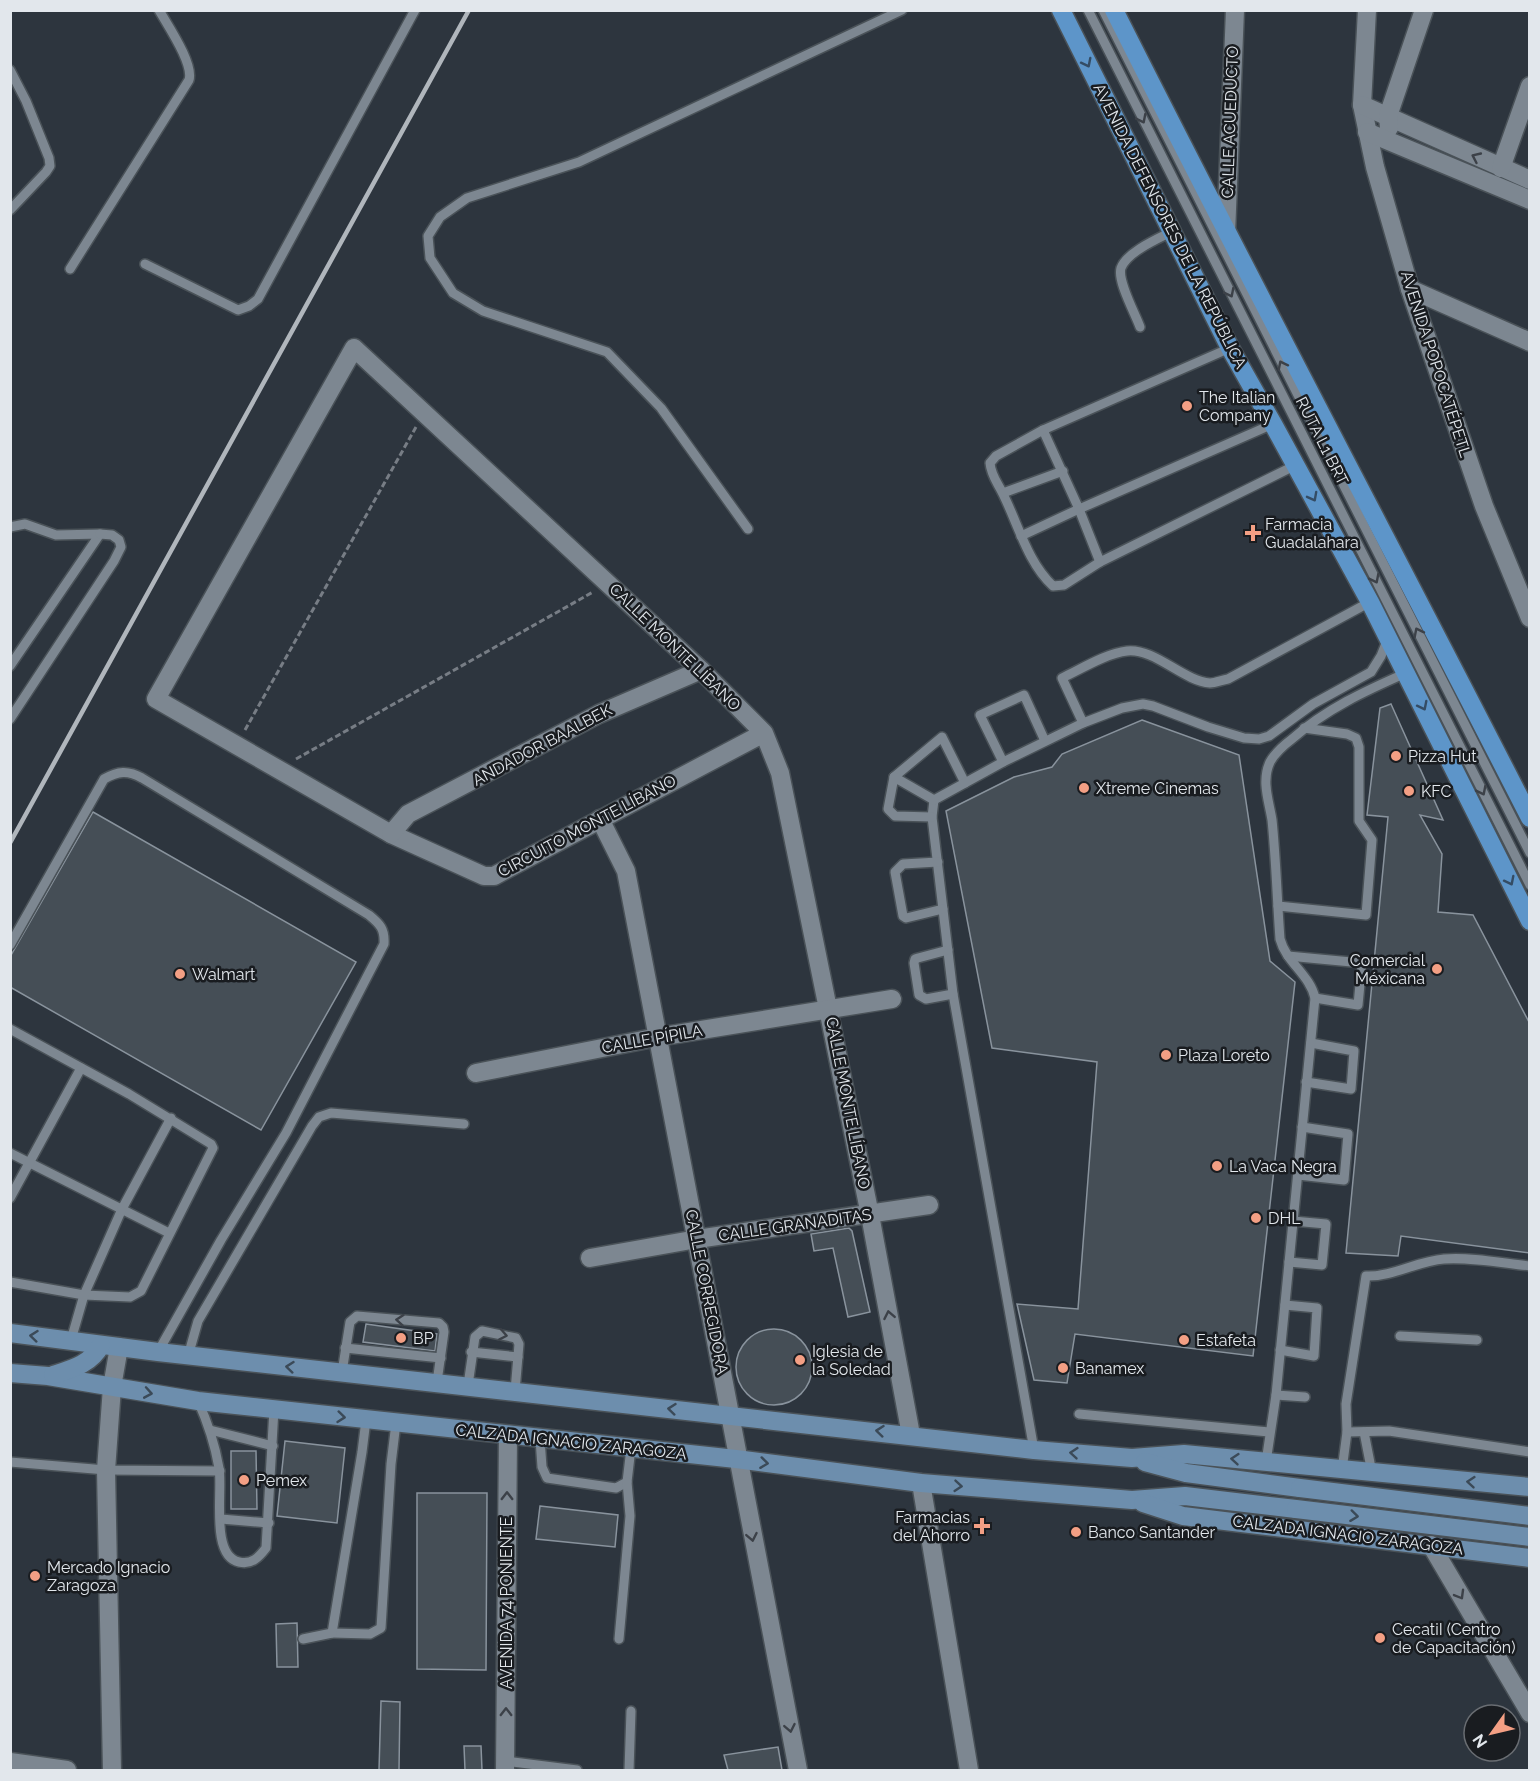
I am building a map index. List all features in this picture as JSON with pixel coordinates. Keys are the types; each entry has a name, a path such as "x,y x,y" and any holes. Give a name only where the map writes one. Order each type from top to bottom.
{"main road":[{"name":"AVENIDA DEFENSORES DE LA REPÚBLICA","path":"1061,10 1230,348 1370,602 1530,921"},
{"path":"1114,10 1226,234 1530,818"},
{"path":"10,1334 1034,1450 1132,1458 1184,1454 1530,1487"},
{"path":"48,1376 87,1362 110,1346"},
{"name":"CALZADA IGNACIO ZARAGOZA","path":"10,1373 48,1376 198,1401 736,1459 921,1483 1132,1500 1185,1496 1530,1537"},
{"path":"1132,1458 1186,1473 1530,1516"},
{"name":"CALZADA IGNACIO ZARAGOZA","path":"1132,1500 1184,1516 1530,1558"}],"street":[{"name":"CALLE ACUEDUCTO","path":"1226,234 1235,10"},
{"name":"AVENIDA POPOCATÉPETL","path":"1367,10 1362,105 1375,167 1410,289 1484,506 1530,618"},
{"path":"1389,142 1388,116 1424,10"},
{"path":"1501,168 1530,86"},
{"path":"1362,105 1530,180"},
{"path":"1367,132 1530,201"},
{"path":"1410,289 1530,342"},
{"name":"CALLE MONTE LÍBANO","path":"156,699 354,348 701,670 764,733 780,773 870,1215 911,1435"},
{"name":"ANDADOR BAALBEK","path":"391,834 408,814 599,714 701,670"},
{"name":"CIRCUITO MONTE LÍBANO","path":"156,699 391,834 484,876 494,876 764,733"},
{"name":"CALLE CORREGIDORA","path":"600,819 626,872 730,1415 736,1459 798,1770"},
{"name":"CALLE PÍPILA","path":"476,1073 658,1037 892,999"},
{"name":"CALLE GRANADITAS","path":"590,1258 697,1239 929,1205"},
{"path":"110,1346 112,1387 106,1470 111,1770"},
{"name":"AVENIDA 74 PONIENTE","path":"505,1766 508,1435"},
{"path":"921,1483 969,1770"},
{"path":"1431,1545 1530,1713"},
{"path":"10,1762 66,1770"}],"lane":[{"path":"70,269 191,73 159,10"},
{"path":"145,264 238,310 258,299 415,10"},
{"path":"748,529 661,408 607,352 483,311 453,293 430,258 428,236 440,217 467,198 579,162 902,10"},
{"name":"RUTA L1 BRT","path":"1088,10 1530,885"},
{"name":"RUTA L1 BRT","path":"1103,10 1530,853"},
{"path":"10,70 26,101 49,158 50,166 10,210"},
{"path":"1140,327 1121,281 1121,268 1134,254 1171,231"},
{"path":"1230,348 1043,430 996,456 990,463 990,472 1003,493 1021,536 1044,579 1053,586 1064,585 1100,562 1296,465"},
{"path":"1021,536 1273,424"},
{"path":"1043,430 1063,471 1100,562"},
{"path":"1003,493 1063,471"},
{"path":"10,528 25,524 56,535 112,535 119,540 121,547 10,719"},
{"path":"10,666 100,534"},
{"path":"1083,723 1062,678 1111,656 1129,651 1145,654 1199,680 1211,683 1228,679 1370,602"},
{"path":"934,800 1002,762 1083,723 1122,708 1143,704 1208,727 1259,740 1269,736 1313,704 1371,672 1388,639"},
{"path":"1266,1462 1276,1395 1315,998 1310,983 1283,950 1280,939 1266,775 1270,761 1282,747 1322,714 1406,673"},
{"path":"1002,762 980,715 1024,695 1045,741"},
{"path":"1278,906 1366,915 1372,840 1359,821 1359,747 1356,738 1347,734 1304,728"},
{"path":"932,818 895,816 891,813 888,809 894,777 942,737 965,783"},
{"path":"10,945 104,779 117,772 132,773 142,778 369,915 382,926 385,934 384,944 286,1133 221,1240 158,1352"},
{"path":"894,777 934,800"},
{"path":"934,800 932,818 953,994 1034,1450"},
{"path":"938,862 903,864 895,872 903,916 906,918 944,909"},
{"path":"948,950 915,959 914,963 918,995 926,999 953,994"},
{"path":"1288,957 1362,963 1358,1005 1315,998"},
{"path":"10,1029 41,1044 171,1118 212,1144 213,1148 141,1291 135,1295 130,1297 84,1295 10,1282"},
{"path":"1306,1082 1351,1089 1354,1051 1311,1042"},
{"path":"10,1198 81,1068"},
{"path":"189,1356 198,1321 245,1238 319,1118 331,1113 464,1124"},
{"path":"71,1340 84,1295 122,1209 171,1118"},
{"path":"1298,1175 1344,1180 1348,1134 1302,1127"},
{"path":"10,1154 169,1233"},
{"path":"1289,1262 1322,1265 1326,1224 1293,1221"},
{"path":"1342,1470 1347,1432 1346,1404 1366,1276 1384,1275 1421,1262 1445,1259 1530,1266"},
{"path":"1280,1350 1314,1356 1317,1308 1285,1305"},
{"path":"342,1372 350,1322 357,1316 439,1323 444,1332 437,1382"},
{"path":"468,1385 471,1352 475,1337 482,1331 516,1338 519,1344 515,1391"},
{"path":"1400,1336 1477,1340"},
{"path":"345,1348 441,1358"},
{"path":"471,1352 518,1358"},
{"path":"1276,1395 1305,1397"},
{"path":"198,1401 210,1430 220,1471 221,1540 227,1554 237,1562 248,1563 259,1558 267,1548 274,1409"},
{"path":"1079,1414 1269,1432"},
{"path":"332,1633 363,1452 366,1420"},
{"path":"303,1639 332,1633 370,1634 381,1628 391,1464 396,1423"},
{"path":"210,1430 273,1446"},
{"path":"1347,1432 1389,1431 1530,1452"},
{"path":"1364,1432 1372,1473"},
{"path":"540,1439 542,1467 547,1478 616,1488 627,1482"},
{"path":"619,1639 630,1516 627,1482 631,1448"},
{"path":"10,1462 106,1470 220,1471"},
{"path":"220,1520 269,1523"},
{"path":"629,1770 631,1711"},
{"path":"505,1766 577,1770"}],"path":[{"path":"237,745 424,413"},
{"path":"278,769 608,584"}],"building":[{"name":"Comercial Méxicana","path":"1391,704 1443,820 1420,815 1442,854 1438,912 1473,915 1530,1024 1530,1253 1401,1236 1398,1256 1346,1253 1388,817 1367,815 1380,708"},
{"name":"Plaza Loreto","path":"1142,720 1239,755 1270,961 1295,982 1253,1356 1075,1334 1067,1383 1034,1380 1017,1304 1078,1309 1097,1062 992,1048 946,811 1014,777 1052,767 1062,754"},
{"name":"Walmart","path":"93,812 356,962 261,1130 10,987 10,957"},
{"path":"849,1228 852,1231 870,1312 848,1317 833,1248 814,1251 811,1234"},
{"name":"BP","path":"366,1324 437,1334 435,1351 363,1342"},
{"path":"774,1329 789,1332 801,1340 809,1352 812,1367 809,1382 801,1394 789,1402 774,1405 759,1402 747,1394 739,1382 736,1367 739,1352 747,1340 759,1332"},
{"path":"285,1441 345,1448 337,1523 277,1516"},
{"name":"Pemex","path":"231,1451 256,1451 257,1509 231,1509"},
{"path":"417,1493 487,1493 486,1670 417,1669"},
{"path":"540,1506 618,1515 615,1547 536,1539"},
{"path":"297,1623 298,1667 277,1667 276,1624"},
{"path":"381,1701 400,1702 399,1770 379,1770"},
{"path":"464,1746 481,1746 482,1770 465,1770"},
{"path":"778,1747 782,1770 728,1770 724,1755"}],"railway":[{"path":"10,843 469,10"}],"place":[{"name":"The Italian Company","path":"1187,406"},
{"name":"Farmacia Guadalahara","path":"1253,533"},
{"name":"Pizza Hut","path":"1396,756"},
{"name":"Xtreme Cinemas","path":"1084,788"},
{"name":"KFC","path":"1409,791"},
{"name":"Comercial Méxicana","path":"1437,969"},
{"name":"Walmart","path":"180,974"},
{"name":"Plaza Loreto","path":"1166,1055"},
{"name":"La Vaca Negra","path":"1217,1166"},
{"name":"DHL","path":"1256,1218"},
{"name":"BP","path":"401,1338"},
{"name":"Estafeta","path":"1184,1340"},
{"name":"Iglesia de la Soledad","path":"800,1360"},
{"name":"Banamex","path":"1063,1368"},
{"name":"Pemex","path":"244,1480"},
{"name":"Farmacias del Ahorro","path":"982,1526"},
{"name":"Banco Santander","path":"1076,1532"},
{"name":"Mercado Ignacio Zaragoza","path":"35,1576"},
{"name":"CecatiI (Centro de Capacitación)","path":"1380,1638"}]}
